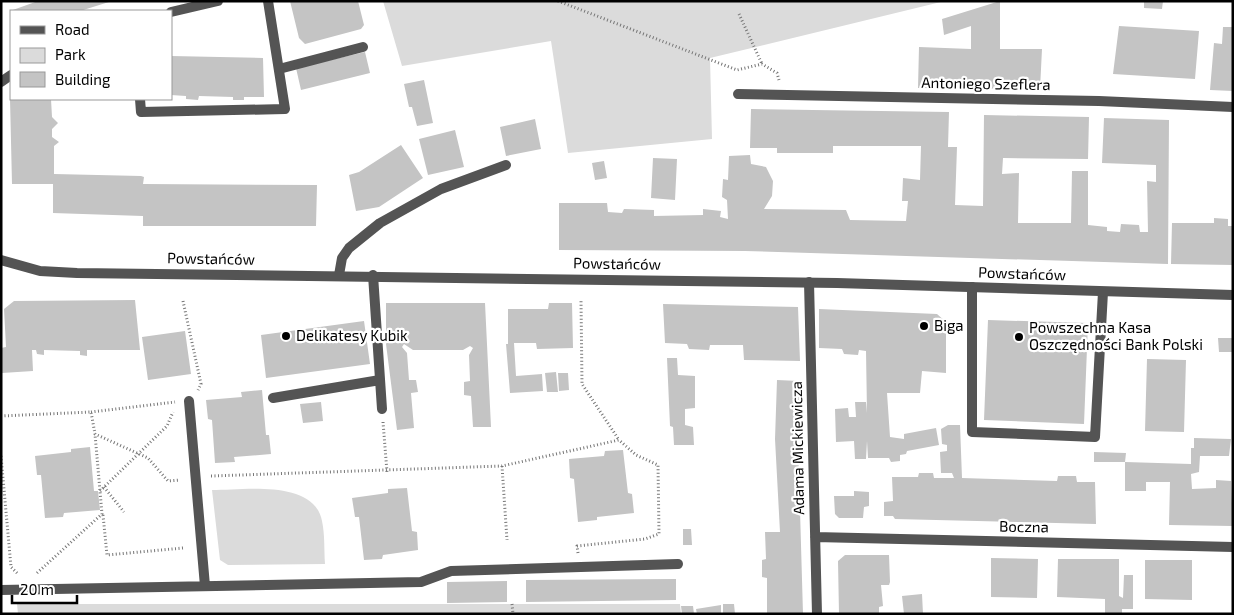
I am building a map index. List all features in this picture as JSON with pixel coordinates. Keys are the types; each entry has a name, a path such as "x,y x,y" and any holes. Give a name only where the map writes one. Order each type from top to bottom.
{"street":[{"path":"172,12 218,1"},
{"path":"140,100 141,112 285,109 268,1"},
{"path":"279,69 363,46"},
{"name":"Antoniego Szeflera","path":"738,94 1098,101 1233,107"},
{"path":"339,275 342,258 349,248 380,223 441,189 506,165"},
{"name":"Powstańców","path":"1,260 40,271 809,282 1233,295"},
{"path":"373,276 382,409"},
{"name":"Adama Mickiewicza","path":"809,282 816,614"},
{"path":"972,287 972,432 1095,437 1103,292"},
{"path":"273,398 380,380"},
{"path":"189,401 205,586"},
{"name":"Boczna","path":"815,537 1233,547"},
{"path":"1,590 422,582 451,571 678,564"}],"path":[{"path":"558,1 737,70 762,64"},
{"path":"738,14 762,64 777,73 784,96"},
{"path":"580,567 577,546 645,539 659,534 658,464 636,455 619,440 582,384 581,300"},
{"path":"183,301 201,384 196,395 189,401"},
{"path":"1,416 91,412 178,402 167,426 100,491"},
{"path":"91,412 95,434 107,555 183,548"},
{"path":"383,421 387,472"},
{"path":"95,434 148,458 168,481 205,476 387,472 502,466 619,440"},
{"path":"1,456 11,567 13,571 27,577"},
{"path":"502,466 508,540"},
{"path":"104,487 124,512"},
{"path":"33,577 102,514"},
{"path":"512,604 513,614"}],"green space":[{"path":"383,1 945,1 710,58 712,139 568,153 551,41 402,66"},
{"path":"212,490 276,490 306,498 316,508 322,521 325,564 228,565 220,560"},
{"path":"17,604 680,604 681,614 18,614"}],"building":[{"path":"38,1 109,1 83,10 13,10"},
{"path":"290,1 358,1 364,25 361,29 305,44 299,38"},
{"path":"1000,1 1000,49 1042,49 1040,89 918,88 919,47 971,49 971,26 944,35 942,19"},
{"path":"1144,1 1163,1 1162,9 1144,8"},
{"path":"1119,26 1199,31 1195,79 1113,74"},
{"path":"1223,27 1233,27 1233,91 1210,90 1214,43 1222,44"},
{"path":"365,52 370,73 301,90 296,68"},
{"path":"172,56 263,58 264,97 244,97 244,100 233,100 233,97 199,96 198,100 186,99 186,96 172,95"},
{"path":"424,80 433,123 417,126 412,107 409,107 404,84"},
{"path":"10,100 51,100 52,117 58,123 52,129 52,137 59,142 54,146 54,174 141,176 144,177 143,184 317,185 316,226 143,226 143,216 53,213 53,184 12,184"},
{"path":"751,109 949,112 948,147 957,147 955,205 983,206 984,115 1089,117 1088,159 1003,158 1002,174 1019,173 1018,223 1071,223 1072,171 1088,171 1088,225 1107,227 1107,231 1120,232 1121,224 1139,225 1140,232 1148,232 1147,181 1156,182 1156,165 1102,163 1104,118 1169,120 1168,264 745,251 559,250 559,203 607,203 608,212 622,213 624,209 654,210 654,216 703,215 703,209 721,211 720,217 728,219 727,200 722,197 723,179 728,180 729,156 750,155 751,164 766,167 773,181 772,196 764,209 846,210 850,220 906,221 908,201 902,201 903,178 920,180 921,146 833,146 833,153 777,153 777,148 750,148"},
{"path":"535,119 541,149 506,156 500,127"},
{"path":"455,130 464,167 428,175 419,139"},
{"path":"401,145 423,178 379,207 356,211 349,175 359,172"},
{"path":"653,158 677,159 675,200 651,198"},
{"path":"604,161 607,178 595,180 592,163"},
{"path":"1214,218 1228,219 1228,226 1233,226 1233,265 1171,264 1172,223 1214,223"},
{"path":"135,300 140,350 87,350 87,356 80,355 80,351 44,350 44,355 37,354 36,350 32,350 33,371 2,373 1,348 6,347 4,309 14,301"},
{"path":"386,303 485,303 491,427 473,427 471,396 464,395 464,382 470,381 469,355 473,348 470,346 463,350 413,350 404,344 402,347 407,353 409,380 416,380 418,392 411,393 414,428 397,430 386,344"},
{"path":"549,303 572,303 573,348 537,349 536,343 514,343 516,376 542,374 543,391 510,393 506,344 508,344 508,309 548,309"},
{"path":"663,304 798,307 800,361 744,360 743,345 710,345 709,350 689,349 687,344 665,343"},
{"path":"819,309 937,314 946,322 946,373 922,371 920,393 887,393 890,437 904,439 904,434 936,428 939,445 907,451 906,454 900,455 900,461 891,462 889,458 868,458 867,441 866,459 855,459 854,441 836,442 835,409 848,408 849,417 856,417 855,402 866,402 867,413 866,351 859,350 858,355 844,354 842,349 819,348"},
{"path":"988,320 1088,323 1084,424 984,420"},
{"path":"364,321 370,364 266,378 261,335"},
{"path":"185,331 191,374 148,380 142,337"},
{"path":"1218,338 1233,338 1233,352 1219,352"},
{"path":"667,358 677,358 678,375 695,376 695,408 685,409 685,425 693,427 694,445 674,445 673,427 670,426"},
{"path":"1147,359 1186,360 1184,432 1145,431"},
{"path":"556,372 558,392 547,392 545,373"},
{"path":"558,373 568,373 569,390 559,391"},
{"path":"777,380 799,381 798,441 803,614 767,614 767,578 762,577 762,560 766,559 765,532 780,532 775,439"},
{"path":"262,390 266,435 269,435 271,454 234,457 235,462 215,463 212,420 208,419 206,400 242,397 241,392"},
{"path":"321,402 323,421 303,423 300,404"},
{"path":"948,425 960,425 962,478 1057,481 1058,476 1076,476 1077,482 1095,482 1096,524 895,519 893,516 884,516 884,502 893,501 892,477 918,477 919,473 933,473 934,478 954,478 952,473 941,473 940,452 947,451 947,445 942,444 941,429"},
{"path":"1194,438 1231,439 1229,456 1200,456 1199,472 1191,474 1192,489 1216,488 1216,480 1231,481 1233,526 1169,525 1170,482 1146,482 1146,491 1125,491 1125,462 1191,464 1191,448 1194,448"},
{"path":"90,447 94,491 98,491 100,510 64,513 63,517 45,518 41,475 37,475 35,456 71,452 71,449"},
{"path":"623,450 628,493 632,494 634,513 597,517 597,520 578,522 574,479 570,478 569,459 604,456 605,451"},
{"path":"1094,452 1126,453 1125,462 1094,462"},
{"path":"407,488 412,531 417,532 418,550 383,555 382,559 364,560 359,517 355,517 352,498 388,493 388,489"},
{"path":"854,491 869,492 869,506 864,507 863,518 839,518 835,514 834,496 854,496"},
{"path":"683,529 691,529 692,545 683,545"},
{"path":"845,555 889,555 890,582 889,585 881,585 883,606 879,607 879,614 839,614 838,561"},
{"path":"991,558 1038,559 1037,598 991,597"},
{"path":"1058,559 1119,559 1119,596 1123,598 1124,575 1133,575 1133,609 1122,609 1122,614 1105,614 1105,599 1057,597"},
{"path":"1145,560 1192,560 1192,600 1145,599"},
{"path":"676,579 676,600 526,602 526,580"},
{"path":"507,581 507,602 447,603 447,582"},
{"path":"922,594 923,614 904,614 902,596"},
{"path":"723,604 734,604 735,614 723,614"},
{"path":"721,605 721,614 697,614 696,609"},
{"path":"681,606 693,606 694,614 682,614"}],"place":[{"name":"Biga","path":"924,326"},
{"name":"Delikatesy Kubik","path":"286,336"},
{"name":"Powszechna Kasa Oszczędności Bank Polski","path":"1019,337"}]}
